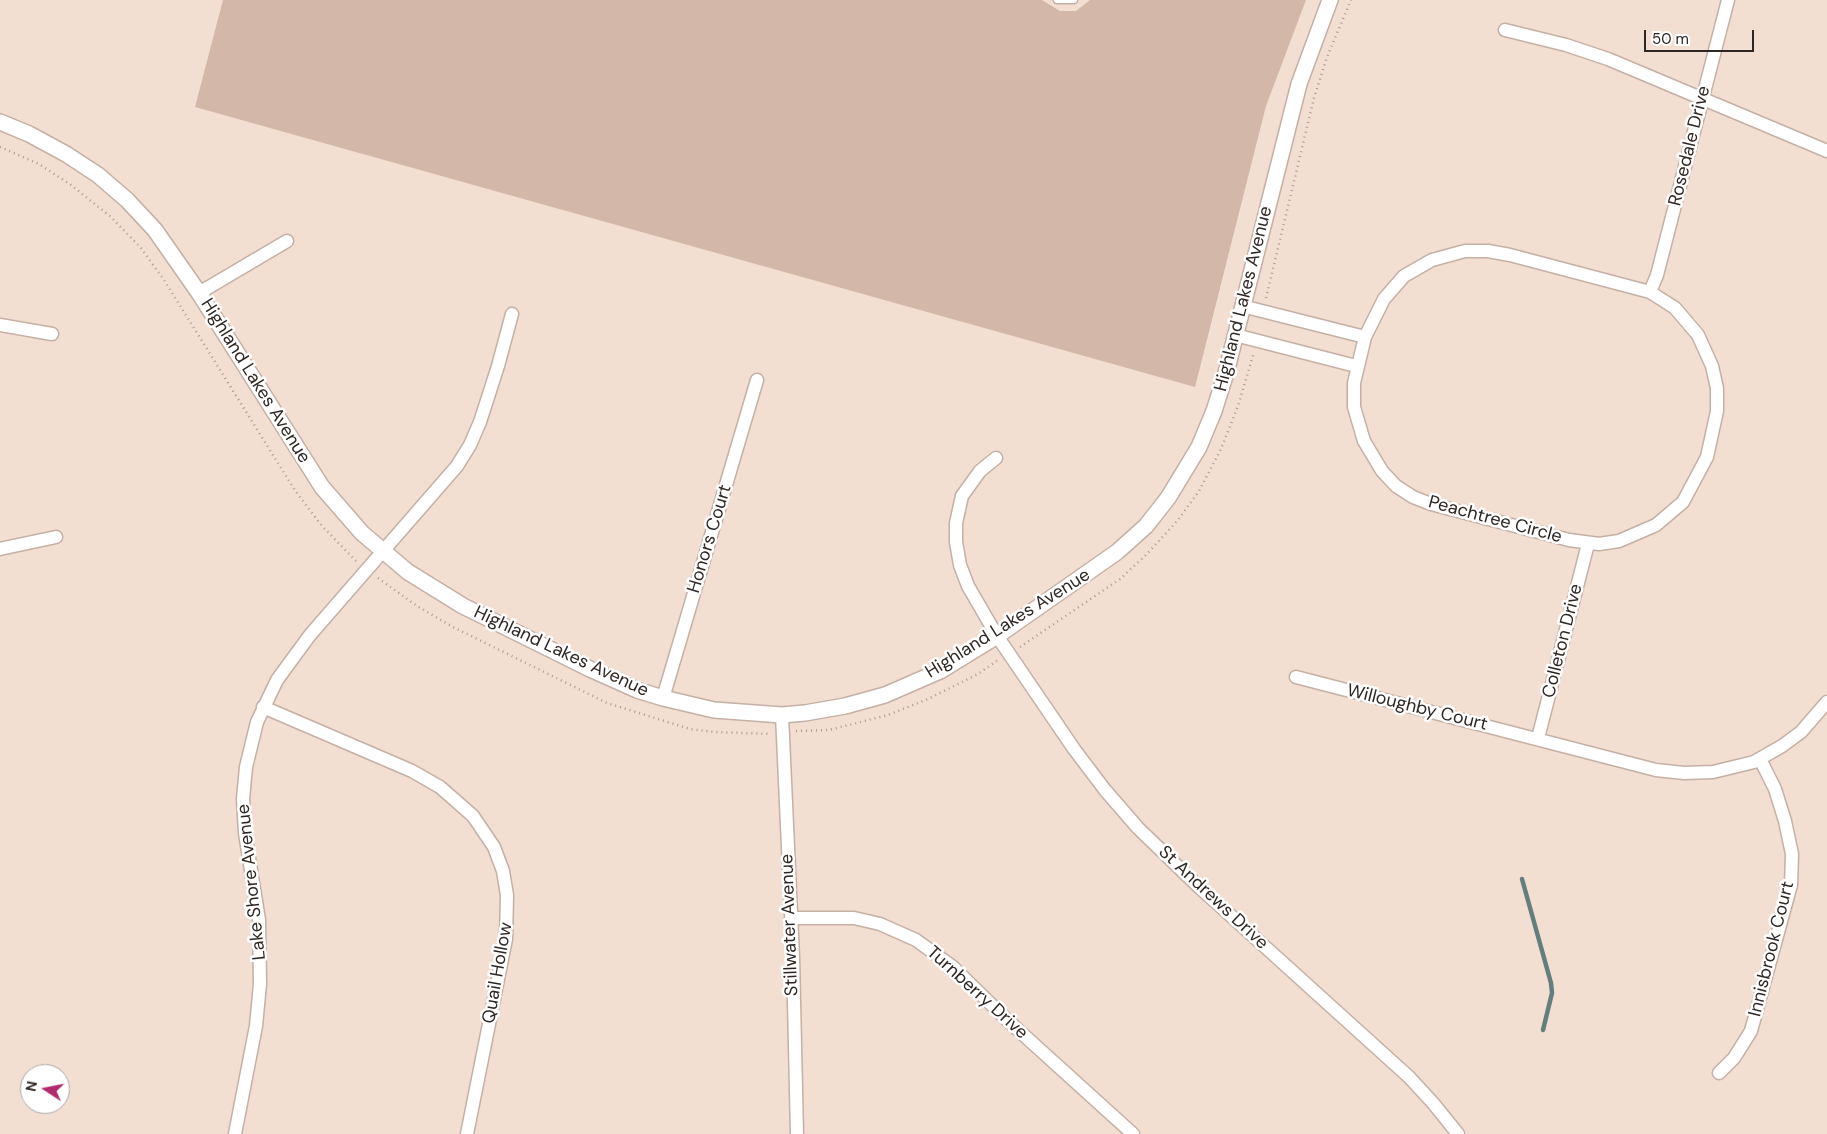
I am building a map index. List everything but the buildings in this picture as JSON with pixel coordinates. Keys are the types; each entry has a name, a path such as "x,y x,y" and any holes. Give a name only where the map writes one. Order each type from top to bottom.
{"street":[{"name":"Highland Lakes Avenue","path":"0,122 29,134 66,154 98,175 127,200 154,230 199,293 322,486 362,533 414,576 463,606 590,669 663,698 714,710 782,715 845,706 885,695 940,671 997,636 1117,552 1156,514 1199,447 1214,411 1299,84 1330,0"},
{"name":"Rosedale Drive","path":"1650,292 1657,275 1728,0"},
{"path":"1505,30 1601,56 1827,151"},
{"path":"199,293 287,241"},
{"name":"Peachtree Circle","path":"1488,251 1510,255 1650,292 1683,316 1698,334 1712,366 1717,388 1717,411 1707,457 1683,502 1656,525 1619,541 1588,544 1430,504 1413,497 1396,486 1373,458 1360,430 1354,407 1354,383 1356,366 1364,337 1384,299 1397,283 1426,263 1454,253 1488,251"},
{"path":"1242,306 1364,337"},
{"name":"Lake Shore Avenue","path":"235,1134 256,1026 260,984 259,920 245,833 243,799 246,767 252,736 263,707 277,680 310,635 457,466 470,445 498,366 512,314"},
{"path":"0,325 52,334"},
{"path":"1235,334 1356,366"},
{"name":"Honors Court","path":"663,698 758,380"},
{"name":"St Andrews Drive","path":"996,458 980,471 962,496 956,533 963,575 997,636 1074,750 1138,828 1199,887 1409,1078 1433,1103 1458,1134"},
{"path":"0,549 56,537"},
{"name":"Colleton Drive","path":"1538,738 1588,544"},
{"name":"Willoughby Court","path":"1296,677 1670,772 1713,772 1741,767 1760,759 1801,732 1827,702"},
{"name":"Quail Hollow","path":"263,707 412,771 440,787 473,816 494,847 503,871 508,895 506,939 467,1134"},
{"name":"Stillwater Avenue","path":"782,715 791,918 796,1134"},
{"name":"Innisbrook Court","path":"1719,1073 1734,1058 1751,1031 1769,971 1791,884 1792,854 1785,821 1775,790 1760,759"},
{"name":"Turnberry Drive","path":"791,918 854,918 892,928 916,940 953,967 1006,1019 1133,1134"}],"lane":[{"path":"1057,0 1074,0"}],"path":[{"path":"1263,311 1314,98 1328,56 1351,0"},
{"path":"0,147 38,164 71,185 111,217 141,248 169,288 296,492 322,526 368,570 417,606 453,627 607,703 690,729 748,734 829,730 888,715 928,699 978,674 1120,579 1178,520 1199,491 1221,449 1238,406 1256,340"}],"shaded area":[{"path":"223,0 1042,0 1060,11 1076,11 1090,0 1306,0 1266,106 1195,387 195,107"}],"waterway":[{"path":"1522,879 1551,983 1552,993 1543,1030"}]}
